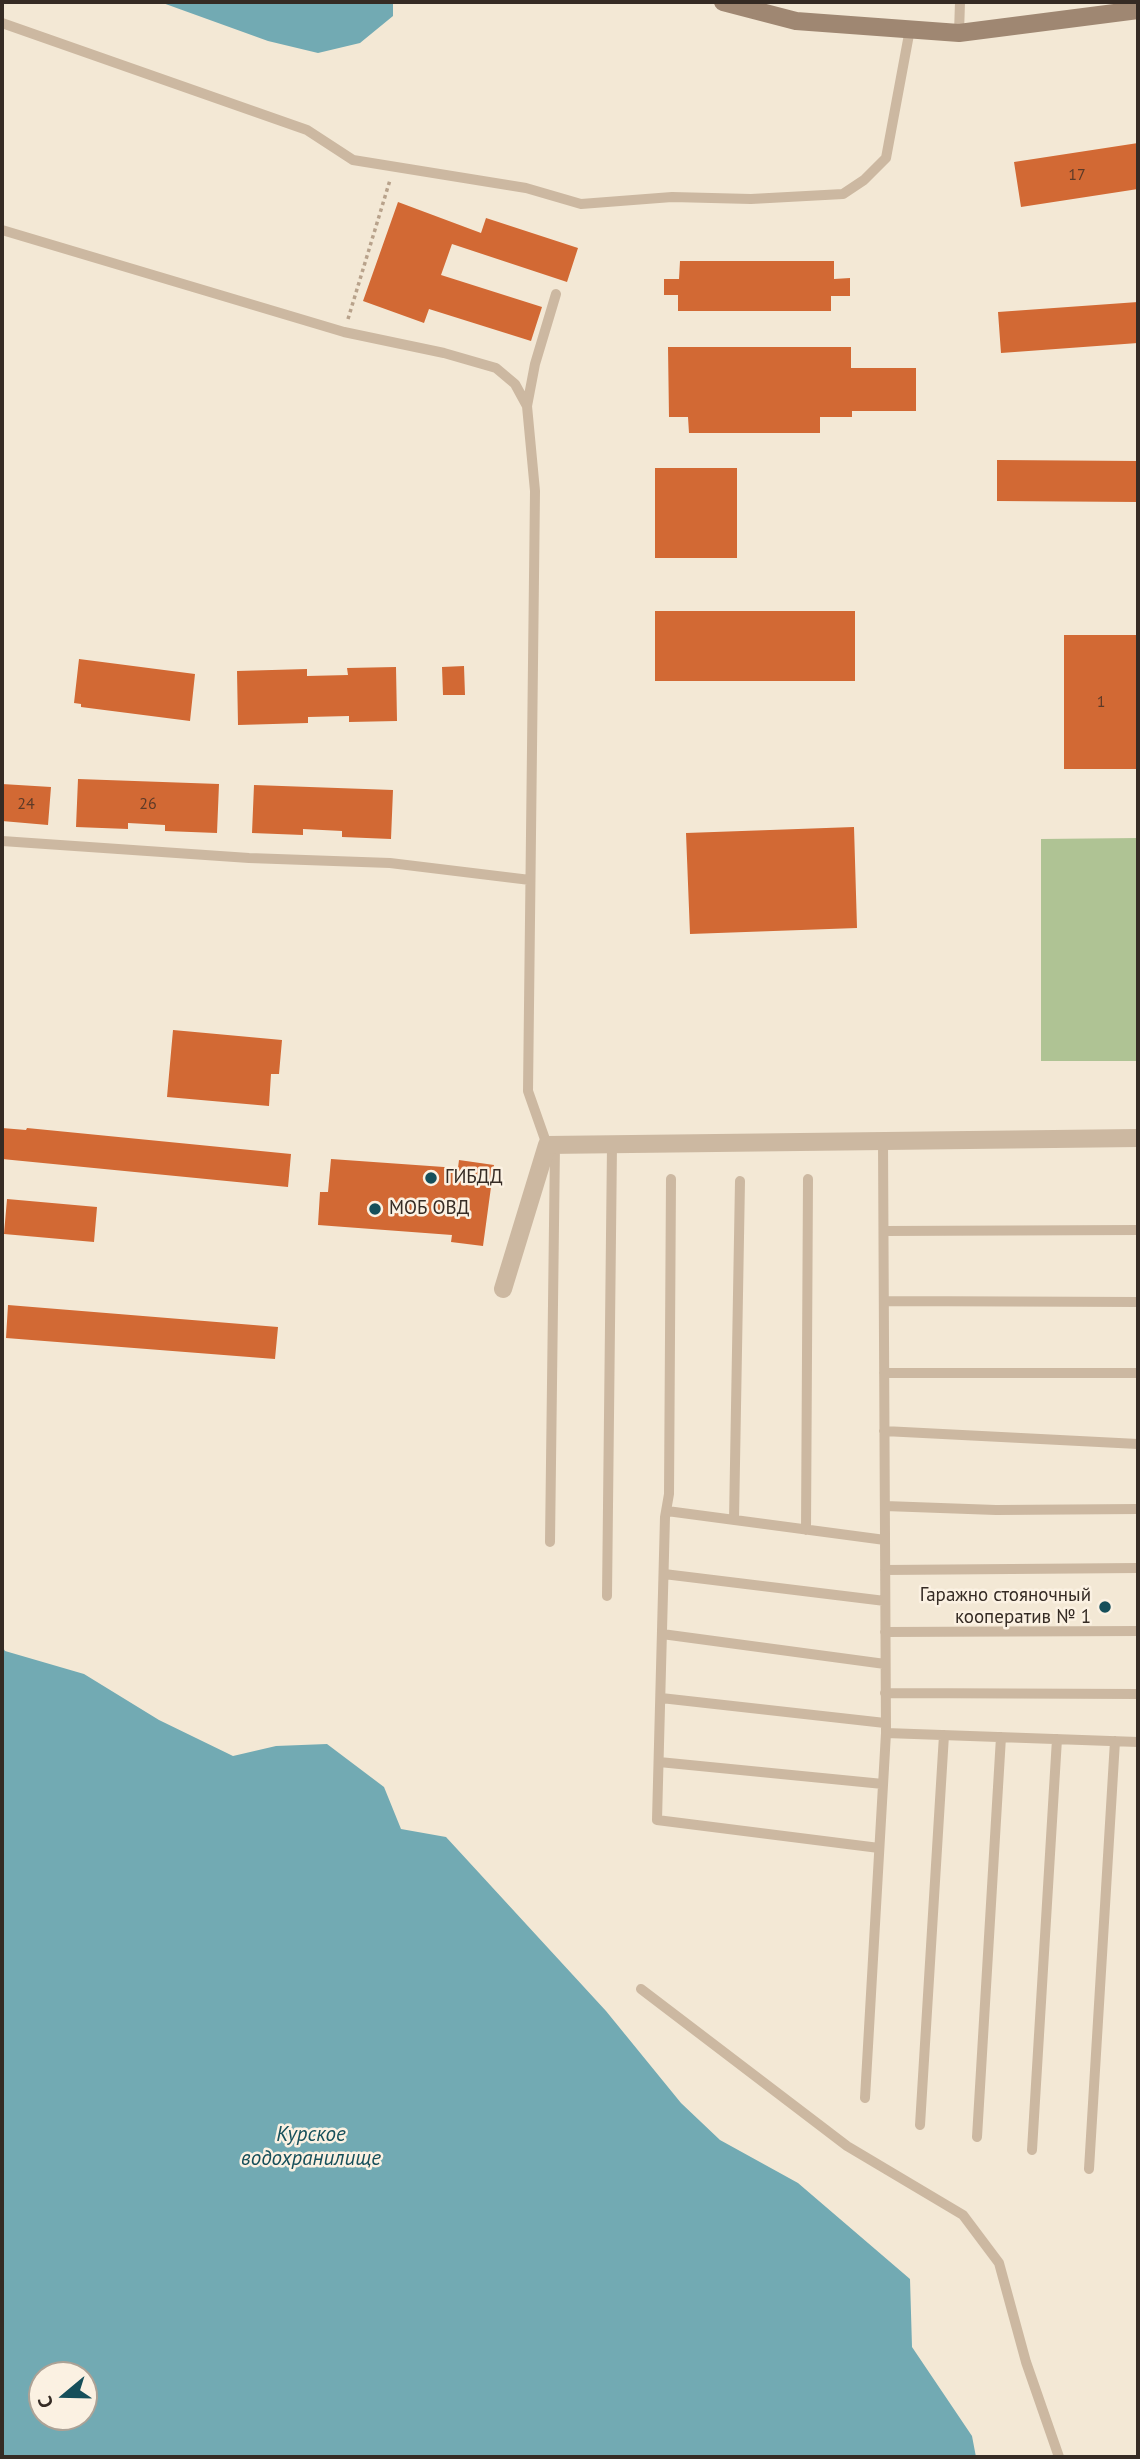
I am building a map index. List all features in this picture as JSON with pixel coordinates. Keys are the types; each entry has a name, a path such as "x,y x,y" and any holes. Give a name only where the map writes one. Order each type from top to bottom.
{"street":[{"path":"723,2 796,21 959,33 1138,9"},
{"path":"503,1289 551,1145 1138,1138"}],"lane":[{"path":"959,33 960,2"},
{"path":"2,23 307,130 353,160 526,188 581,204 672,197 751,199 843,194 864,180 886,158 911,29"},
{"path":"2,230 344,331 444,353 496,368 515,384 527,406"},
{"path":"550,1542 551,1145 528,1091 535,491 527,406 535,364 556,294"},
{"path":"2,841 249,858 390,863 530,880"},
{"path":"865,2098 886,1728 883,1142"},
{"path":"607,1596 611,1145"},
{"path":"671,1179 669,1494 657,1820 879,1848"},
{"path":"806,1530 808,1179"},
{"path":"734,1520 740,1181"},
{"path":"884,1231 1138,1230"},
{"path":"884,1301 1138,1302"},
{"path":"884,1373 1138,1373"},
{"path":"884,1431 1138,1444"},
{"path":"885,1506 996,1510 1138,1509"},
{"path":"667,1511 885,1540"},
{"path":"885,1570 1138,1569"},
{"path":"664,1574 885,1601"},
{"path":"885,1632 1138,1631"},
{"path":"662,1634 885,1664"},
{"path":"885,1693 1138,1694"},
{"path":"661,1698 944,1735 1138,1742"},
{"path":"920,2125 944,1735"},
{"path":"977,2137 1001,1737"},
{"path":"1032,2150 1057,1739"},
{"path":"1089,2169 1115,1741"},
{"path":"659,1762 883,1784"},
{"path":"641,1989 847,2146 962,2215 999,2263 1026,2362 1059,2457"}],"path":[{"path":"344,331 394,167"}],"green space":[{"path":"1138,838 1138,1061 1041,1061 1041,839"}],"water":[{"path":"160,2 393,2 393,16 360,43 318,53 268,41"},
{"name":"Курское водохранилище","path":"2,1646 5,1651 84,1674 159,1720 233,1756 276,1746 327,1744 384,1787 401,1829 446,1837 606,2011 681,2103 720,2140 798,2183 910,2279 912,2347 972,2436 976,2457 2,2457"}],"building":[{"path":"1138,143 1138,189 1021,207 1014,162"},
{"path":"398,202 481,233 486,218 578,248 567,282 452,244 441,275 542,307 531,341 429,309 424,323 363,301"},
{"path":"680,261 834,261 834,279 850,278 850,296 831,296 831,311 678,311 678,295 664,295 664,279 679,279"},
{"path":"1138,302 1138,343 1001,353 998,312"},
{"path":"668,347 851,347 851,368 916,368 916,411 852,411 852,417 820,417 820,433 689,433 688,417 669,417"},
{"path":"997,460 1138,461 1138,502 997,501"},
{"path":"655,468 737,468 737,558 655,558"},
{"path":"655,611 855,611 855,681 655,681"},
{"path":"1064,635 1138,635 1138,769 1064,769"},
{"path":"79,659 195,674 190,721 81,707 81,704 74,703"},
{"path":"464,666 465,695 443,695 442,667"},
{"path":"396,667 397,721 349,722 349,716 308,717 308,723 238,725 237,671 307,669 307,676 348,675 347,668"},
{"path":"78,779 219,784 217,833 165,831 165,825 128,823 128,829 76,827"},
{"path":"2,784 51,787 48,825 2,821"},
{"path":"254,785 393,790 391,839 342,837 342,831 303,829 303,835 252,833"},
{"path":"854,827 857,928 690,934 686,833"},
{"path":"173,1030 282,1040 279,1074 271,1074 269,1106 167,1097"},
{"path":"2,1128 27,1128 291,1154 288,1187 2,1159"},
{"name":"МОБ ОВД","path":"331,1159 458,1168 459,1160 494,1165 483,1246 451,1242 452,1235 318,1225 320,1192 328,1192"},
{"path":"7,1199 97,1207 94,1242 4,1234"},
{"path":"8,1305 278,1327 275,1359 6,1338"}],"place":[{"name":"ГИБДД","path":"431,1178"},
{"name":"МОБ ОВД","path":"375,1209"},
{"name":"Гаражно стояночный кооператив № 1","path":"1105,1607"}]}
